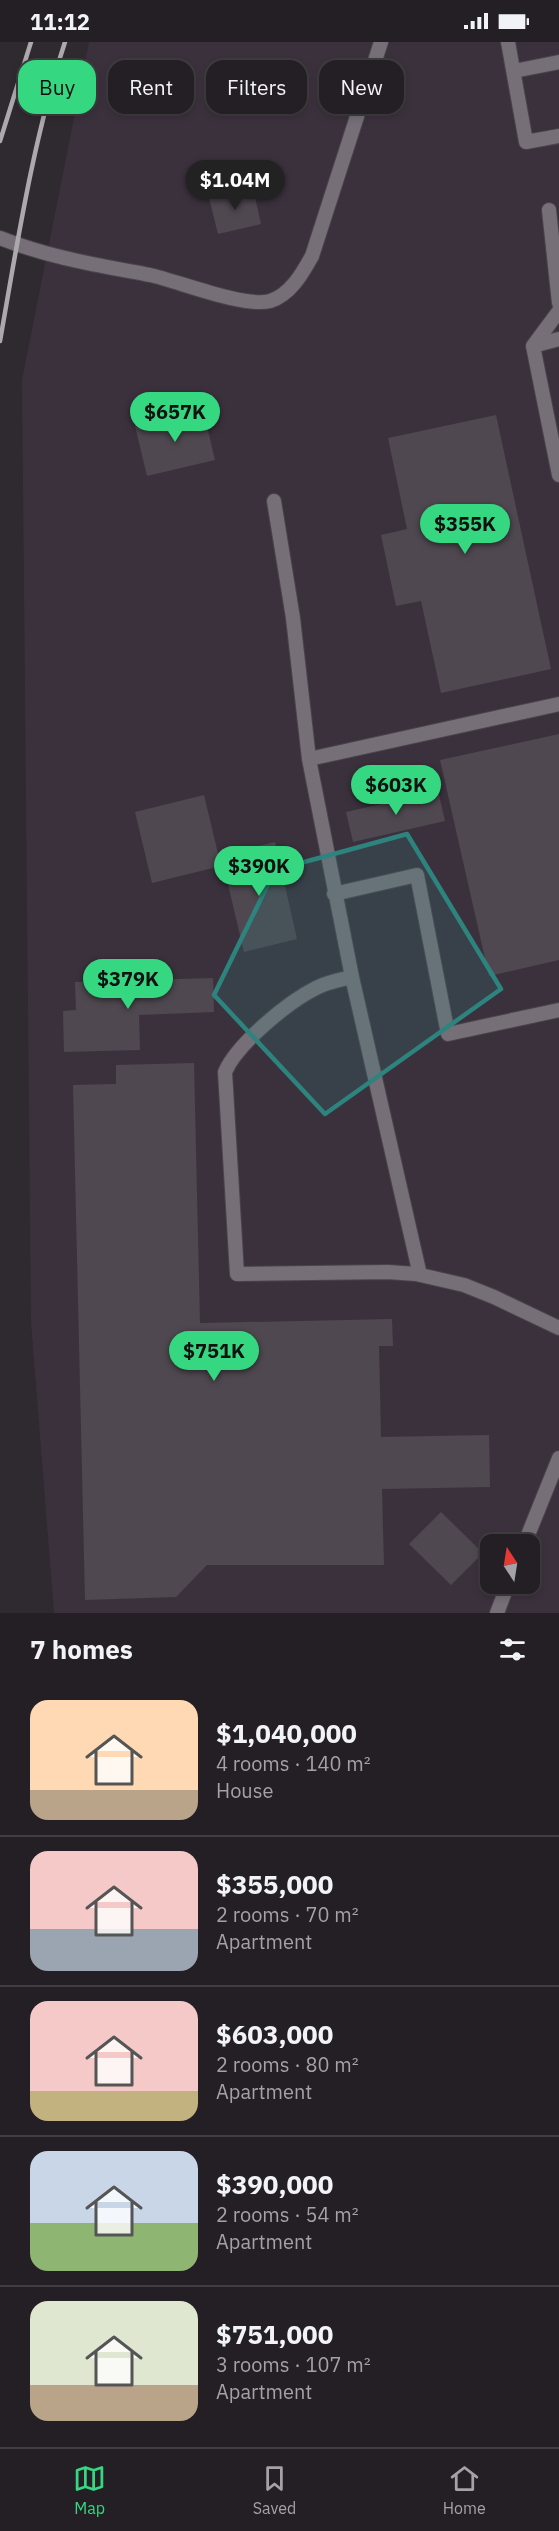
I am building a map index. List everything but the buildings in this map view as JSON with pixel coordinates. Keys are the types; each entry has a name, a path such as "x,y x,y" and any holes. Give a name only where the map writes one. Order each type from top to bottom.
{"lane":[{"path":"0,238 47,255 152,276 256,303 278,298 288,291 303,273 312,256 381,42"},
{"path":"508,42 526,142 559,135"},
{"path":"514,71 559,62"},
{"path":"549,210 559,303"},
{"path":"559,311 533,346 559,475"},
{"path":"533,346 559,339"},
{"path":"274,501 293,618 309,759 334,894 420,1275"},
{"path":"309,759 559,704"},
{"path":"334,894 417,875 448,1034 559,1010"},
{"path":"352,977 318,987 302,996 239,1049 225,1072 237,1274 388,1272 420,1275 464,1285 559,1328"},
{"path":"528,1534 559,1458"},
{"path":"483,1613 497,1613 504,1594"}],"highlighted area":[{"path":"407,834 501,989 325,1114 214,995 275,870"}],"shaded area":[{"path":"89,42 559,42 559,1613 54,1613 31,1322 22,380 75,114 96,114 96,60 85,60"}],"railway":[{"path":"0,141 31,42"},
{"path":"0,341 35,153 65,42"}]}
